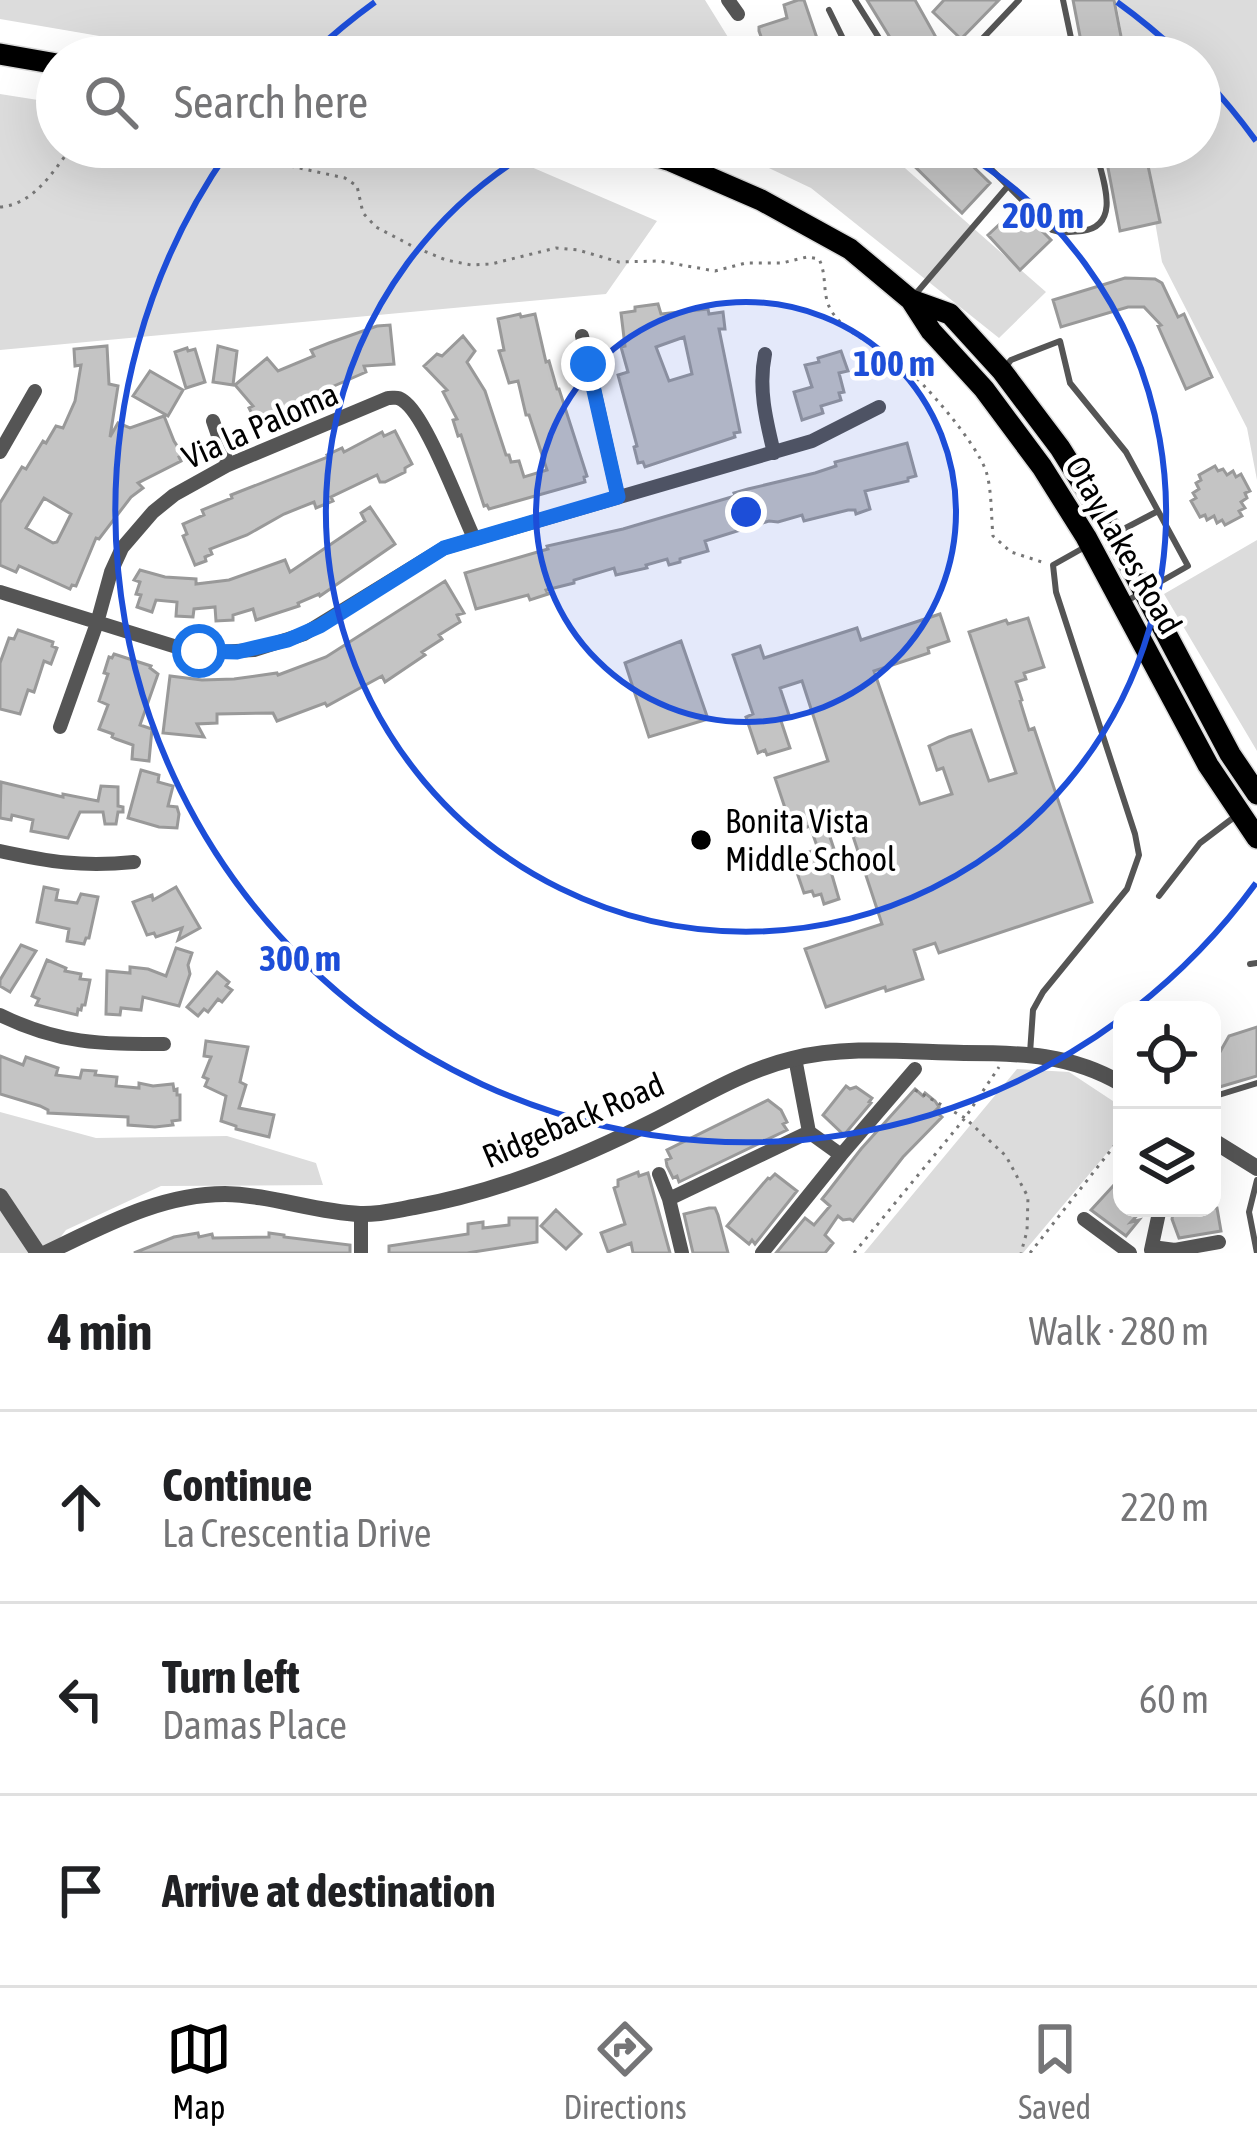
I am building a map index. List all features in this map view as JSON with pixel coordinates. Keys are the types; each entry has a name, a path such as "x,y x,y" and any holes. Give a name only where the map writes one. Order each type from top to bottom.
{"main road":[{"path":"0,54 36,60"},
{"name":"Otay Lakes Road","path":"687,168 761,200 850,249 911,300 1042,466 1090,544 1208,765 1257,838"},
{"name":"Otay Lakes Road","path":"911,300 950,314 1002,371 1060,448 1113,535 1230,754 1257,794"}],"street":[{"path":"728,0 737,14"},
{"path":"582,336 618,497"},
{"path":"765,354 760,375 774,453"},
{"path":"0,452 35,391"},
{"name":"Via la Paloma","path":"60,727 122,548 173,495 228,464 388,398 398,398 422,423 475,538"},
{"path":"0,592 199,651 237,652 271,646 320,626 444,548 774,453 823,437 880,406"},
{"path":"213,421 228,464"},
{"path":"0,851 60,864 134,862"},
{"path":"0,1015 33,1031 88,1043 164,1044"},
{"name":"Ridgeback Road","path":"42,1253 130,1213 201,1196 252,1196 361,1214 478,1193 558,1166 748,1072 796,1058 856,1051 1030,1053 1113,1078"},
{"path":"796,1058 809,1132 841,1155"},
{"path":"762,1253 915,1069"},
{"path":"669,1199 809,1132"},
{"path":"1221,1146 1257,1168"},
{"path":"658,1174 682,1253"},
{"path":"0,1196 42,1253"},
{"path":"361,1214 361,1253"},
{"path":"1158,1217 1150,1250 1219,1242"},
{"path":"1084,1219 1130,1253"}],"lane":[{"path":"854,0 877,36"},
{"path":"984,36 1019,0"},
{"path":"1063,0 1071,36"},
{"path":"829,10 842,36"},
{"path":"991,168 1052,230 1061,233 1102,224 1108,208 1099,168"},
{"path":"911,300 1009,186"},
{"path":"1002,371 1011,360 1060,340 1070,383 1126,452 1188,566 1122,604"},
{"path":"1030,1053 1033,1010 1127,889 1139,855 1056,592 1053,565 1157,511"},
{"path":"1159,896 1199,843 1240,813"},
{"path":"1221,1094 1257,1083"},
{"path":"1257,1180 1250,1212 1257,1253"}],"path":[{"path":"0,207 24,200 57,168"},
{"path":"304,168 345,178 357,186 363,213 376,227 446,260 470,265 556,248 619,262 658,261 716,271 746,263 782,263 807,256 819,259 832,312 857,337 895,358 918,379 967,440 986,471 993,536 1011,552 1053,565"},
{"path":"854,1253 965,1118 999,1068 998,1053"},
{"path":"904,1082 965,1118 1006,1156 1028,1197 1021,1253"},
{"path":"1030,1253 1113,1147"}],"shaded area":[{"path":"0,0 705,0 727,36 99,36 0,19"},
{"path":"1116,0 1257,0 1257,480 1247,428 1162,262 1146,168 1221,168 1221,36 1122,36"},
{"path":"0,94 36,100 36,168 534,168 657,221 606,294 0,350"},
{"path":"769,168 905,168 1046,292 999,338 811,188"},
{"path":"1257,540 1257,751 1164,594"},
{"path":"1017,1069 1069,1072 1113,1101 1113,1146 1023,1253 864,1253"},
{"path":"0,1112 96,1138 227,1136 316,1163 323,1185 161,1186 66,1230 48,1253 0,1253"}],"building":[{"path":"804,0 816,36 761,36 759,27 787,18 784,5"},
{"path":"867,0 915,0 935,36 889,36"},
{"path":"944,0 999,0 964,36 958,36 933,12"},
{"path":"1073,0 1114,0 1121,36 1080,36"},
{"path":"916,168 975,168 990,183 962,213"},
{"path":"1108,168 1148,168 1160,222 1120,231"},
{"path":"1018,207 1051,240 1020,270 988,235"},
{"path":"1125,278 1162,283 1178,317 1184,314 1212,377 1186,389 1161,325 1144,307 1128,307 1061,327 1053,300"},
{"path":"658,304 661,314 723,312 725,329 719,329 740,432 735,437 645,467 638,463 618,375 628,372 621,347 625,346 621,313 635,311 635,307","holes":["684,337 692,374 669,381 656,347"]},
{"path":"535,314 546,362 587,476 585,482 489,509 458,436 453,420 457,419 443,392 447,390 424,366 463,336 475,351 467,362 485,391 506,455 511,462 519,461 524,477 547,470 518,381 509,383 499,351 504,350 498,319"},
{"path":"390,325 394,364 364,366 366,372 267,422 265,417 256,422 249,408 253,406 235,385 267,358 278,371 314,356 311,350"},
{"path":"107,346 109,384 118,386 110,437 118,423 130,428 164,416 183,455 181,461 138,483 143,488 96,538 76,586 70,589 19,566 16,572 0,565 0,503 43,441 56,426 63,428 75,401 81,365 75,366 74,349","holes":["44,498 71,514 57,542 26,528"]},
{"path":"218,346 237,351 233,385 213,382"},
{"path":"195,349 205,382 186,388 175,352"},
{"path":"841,351 848,371 839,373 841,400 821,406 823,413 802,420 794,392 812,387 805,365"},
{"path":"150,371 183,390 168,416 133,396"},
{"path":"395,431 412,464 405,472 385,482 377,475 331,497 333,501 316,508 314,502 284,514 210,549 206,561 195,565 183,524 204,515 202,510 342,448 344,452 382,432 384,436"},
{"path":"907,443 916,476 865,491 870,509 804,521 802,515 769,521 705,541 708,551 680,562 669,565 667,559 616,575 614,568 546,590 548,594 530,600 528,595 476,609 465,573"},
{"path":"1215,466 1227,475 1241,474 1250,491 1241,502 1242,516 1225,525 1214,516 1200,517 1191,501 1199,489 1199,475"},
{"path":"370,507 395,544 299,606 256,620 253,609 233,615 233,620 216,621 215,607 194,609 193,617 176,616 177,602 156,600 152,612 137,607 140,582 134,580 140,570 196,579 196,584 229,580 285,560 290,572 365,521 361,513"},
{"path":"445,581 464,613 457,615 460,622 439,635 442,639 422,652 425,655 385,682 382,676 327,706 277,721 273,713 217,714 217,723 197,724 204,737 163,733 170,676 202,680 278,675 326,657"},
{"path":"940,614 949,641 928,648 929,653 874,671 920,804 952,794 929,746 949,737 971,730 989,781 1016,773 969,632 1028,618 1044,667 1024,673 1026,679 1016,682 1020,701 1029,730 1034,728 1092,902 939,953 935,943 914,950 923,979 826,1007 805,949 882,924 846,815 825,822 836,855 827,858 839,899 824,904 821,894 804,893 792,858 818,849 810,826 793,832 775,778 828,761 802,681 780,688 789,715 780,718 790,748 758,753 746,717 753,714 733,655 760,646 764,658 857,628 861,640"},
{"path":"18,630 53,642 57,648 51,664 44,661 34,692 28,690 20,714 0,709 0,663 9,638 14,639"},
{"path":"681,641 708,719 649,737 625,663"},
{"path":"114,654 151,666 158,674 140,725 152,729 149,761 132,759 133,745 99,729 108,705 99,701 108,674 104,673"},
{"path":"141,770 173,786 168,806 177,807 177,828 128,818"},
{"path":"1,782 98,801 101,786 118,787 118,806 123,812 118,812 116,824 105,824 103,812 80,812 68,838 31,831 33,820 12,815 11,820 0,818"},
{"path":"44,887 58,890 56,900 77,903 81,894 98,897 84,944 67,941 69,929 37,922"},
{"path":"176,887 200,928 178,940 182,928 156,937 147,935 133,902 152,895 153,900"},
{"path":"21,945 36,951 10,992 0,986 0,980"},
{"path":"176,948 192,953 179,1006 143,997 141,1010 121,1008 120,1015 106,1014 107,971 130,973 130,967 166,976"},
{"path":"47,960 90,980 85,1005 77,1015 36,1005 39,999 32,996"},
{"path":"217,972 232,990 198,1016 187,1007"},
{"path":"1257,1027 1257,1076 1221,1087 1221,1050 1229,1036"},
{"path":"206,1041 248,1047 239,1108 274,1115 269,1137 221,1121 226,1096 205,1086 208,1079 203,1077 211,1057 204,1056"},
{"path":"0,1056 23,1065 26,1057 58,1068 56,1075 80,1078 82,1070 96,1071 95,1075 117,1077 116,1086 173,1084 180,1095 180,1120 155,1127 128,1125 128,1117 48,1113 0,1094"},
{"path":"846,1086 872,1098 844,1135 823,1115"},
{"path":"915,1089 935,1101 939,1107 935,1111 942,1117 903,1157 853,1221 838,1216 825,1235 833,1243 825,1253 776,1253 805,1218 814,1225 830,1206 822,1199"},
{"path":"768,1100 781,1110 787,1130 679,1182 677,1176 673,1178 667,1150"},
{"path":"638,1172 639,1176 648,1173 670,1253 633,1253 631,1243 608,1252 601,1233 625,1224 614,1188 618,1180"},
{"path":"775,1174 797,1191 755,1244 752,1240 749,1244 727,1226"},
{"path":"1113,1186 1113,1217 1139,1220 1126,1236 1091,1210"},
{"path":"715,1208 718,1215 728,1253 693,1253 684,1214"},
{"path":"556,1210 581,1234 566,1249 541,1226"},
{"path":"1219,1217 1221,1231 1179,1238 1172,1219"},
{"path":"509,1218 537,1218 537,1242 467,1253 389,1253 389,1246 468,1234 468,1224 483,1222 483,1228 509,1225"},
{"path":"198,1233 213,1238 269,1237 269,1233 350,1245 350,1253 134,1253"}],"place":[{"name":"Bonita Vista Middle School","path":"701,840"}],"route":[{"path":"199,651 237,652 288,640 320,626 444,548 618,497 588,364"}]}
